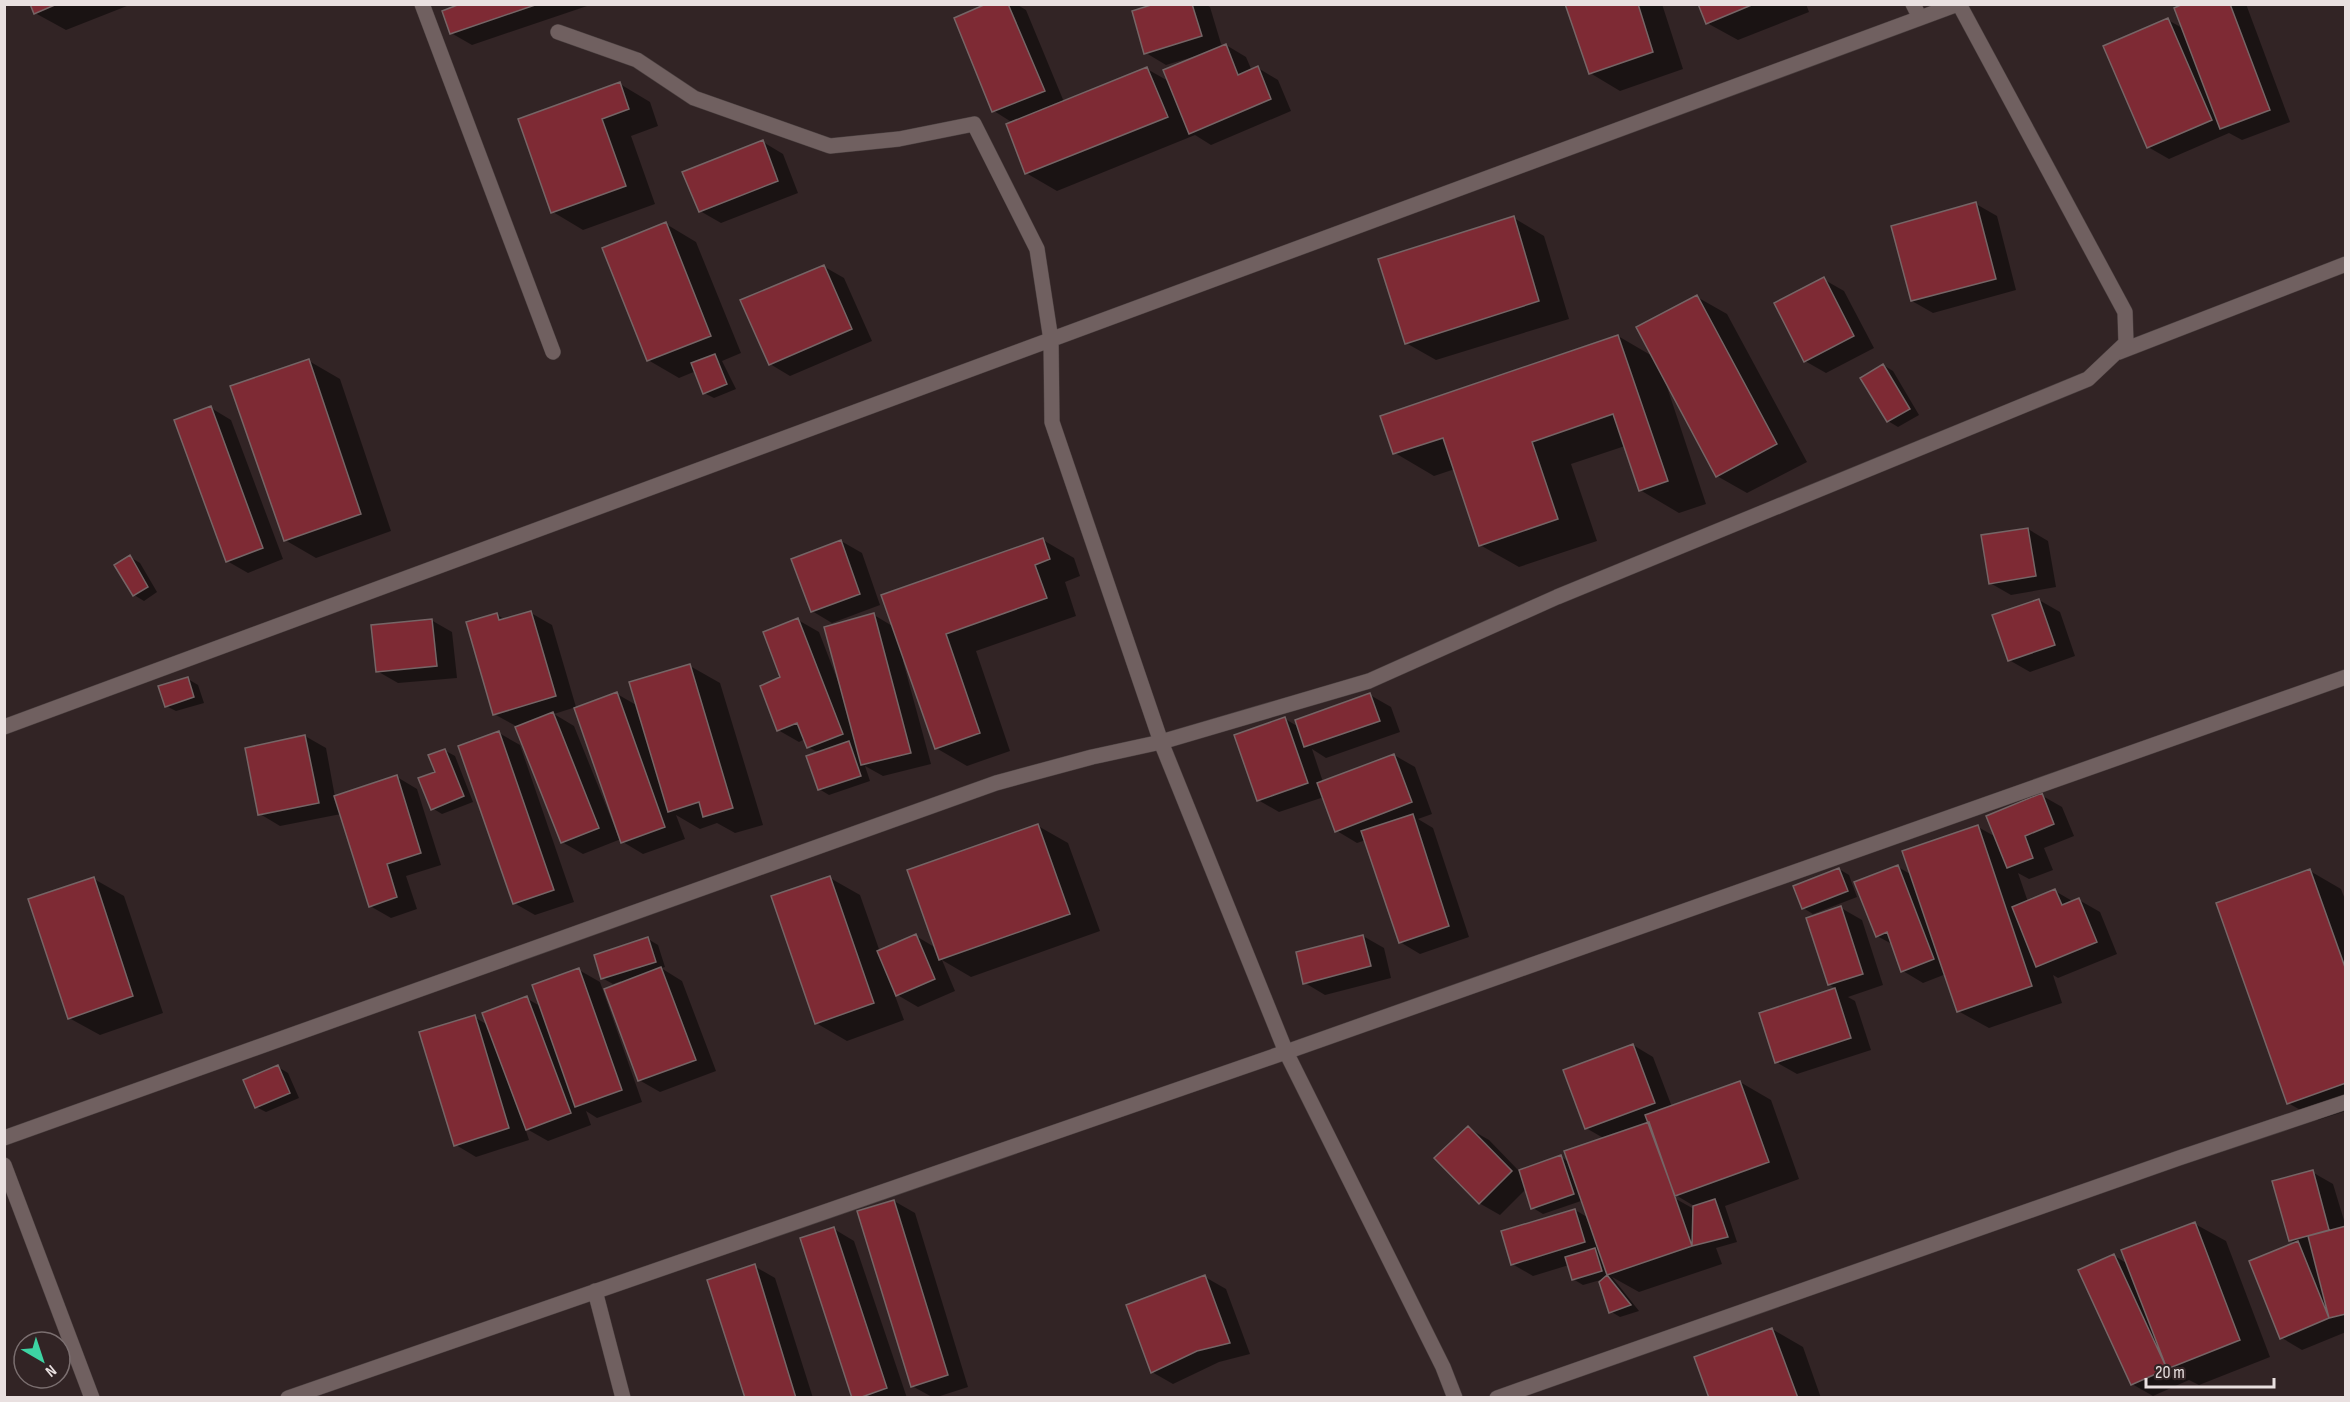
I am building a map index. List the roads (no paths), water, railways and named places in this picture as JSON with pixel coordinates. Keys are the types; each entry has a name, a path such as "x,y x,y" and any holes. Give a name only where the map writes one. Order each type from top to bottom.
{"street":[{"path":"422,4 553,352"},
{"path":"4,727 1051,340 1916,11 1958,4 2126,312 2126,343 2088,379 1557,597 1369,681 1161,741 996,783 4,1138"},
{"path":"558,32 637,60 694,98 830,146 899,139 974,124 1037,249 1051,340 1052,422 1161,741 1286,1052 1443,1367 1455,1398"},
{"path":"2117,352 2346,264"},
{"path":"288,1398 1286,1052 2346,677"},
{"path":"1497,1398 2168,1161 2346,1102"},
{"path":"4,1166 92,1398"},
{"path":"595,1291 623,1398"}]}
